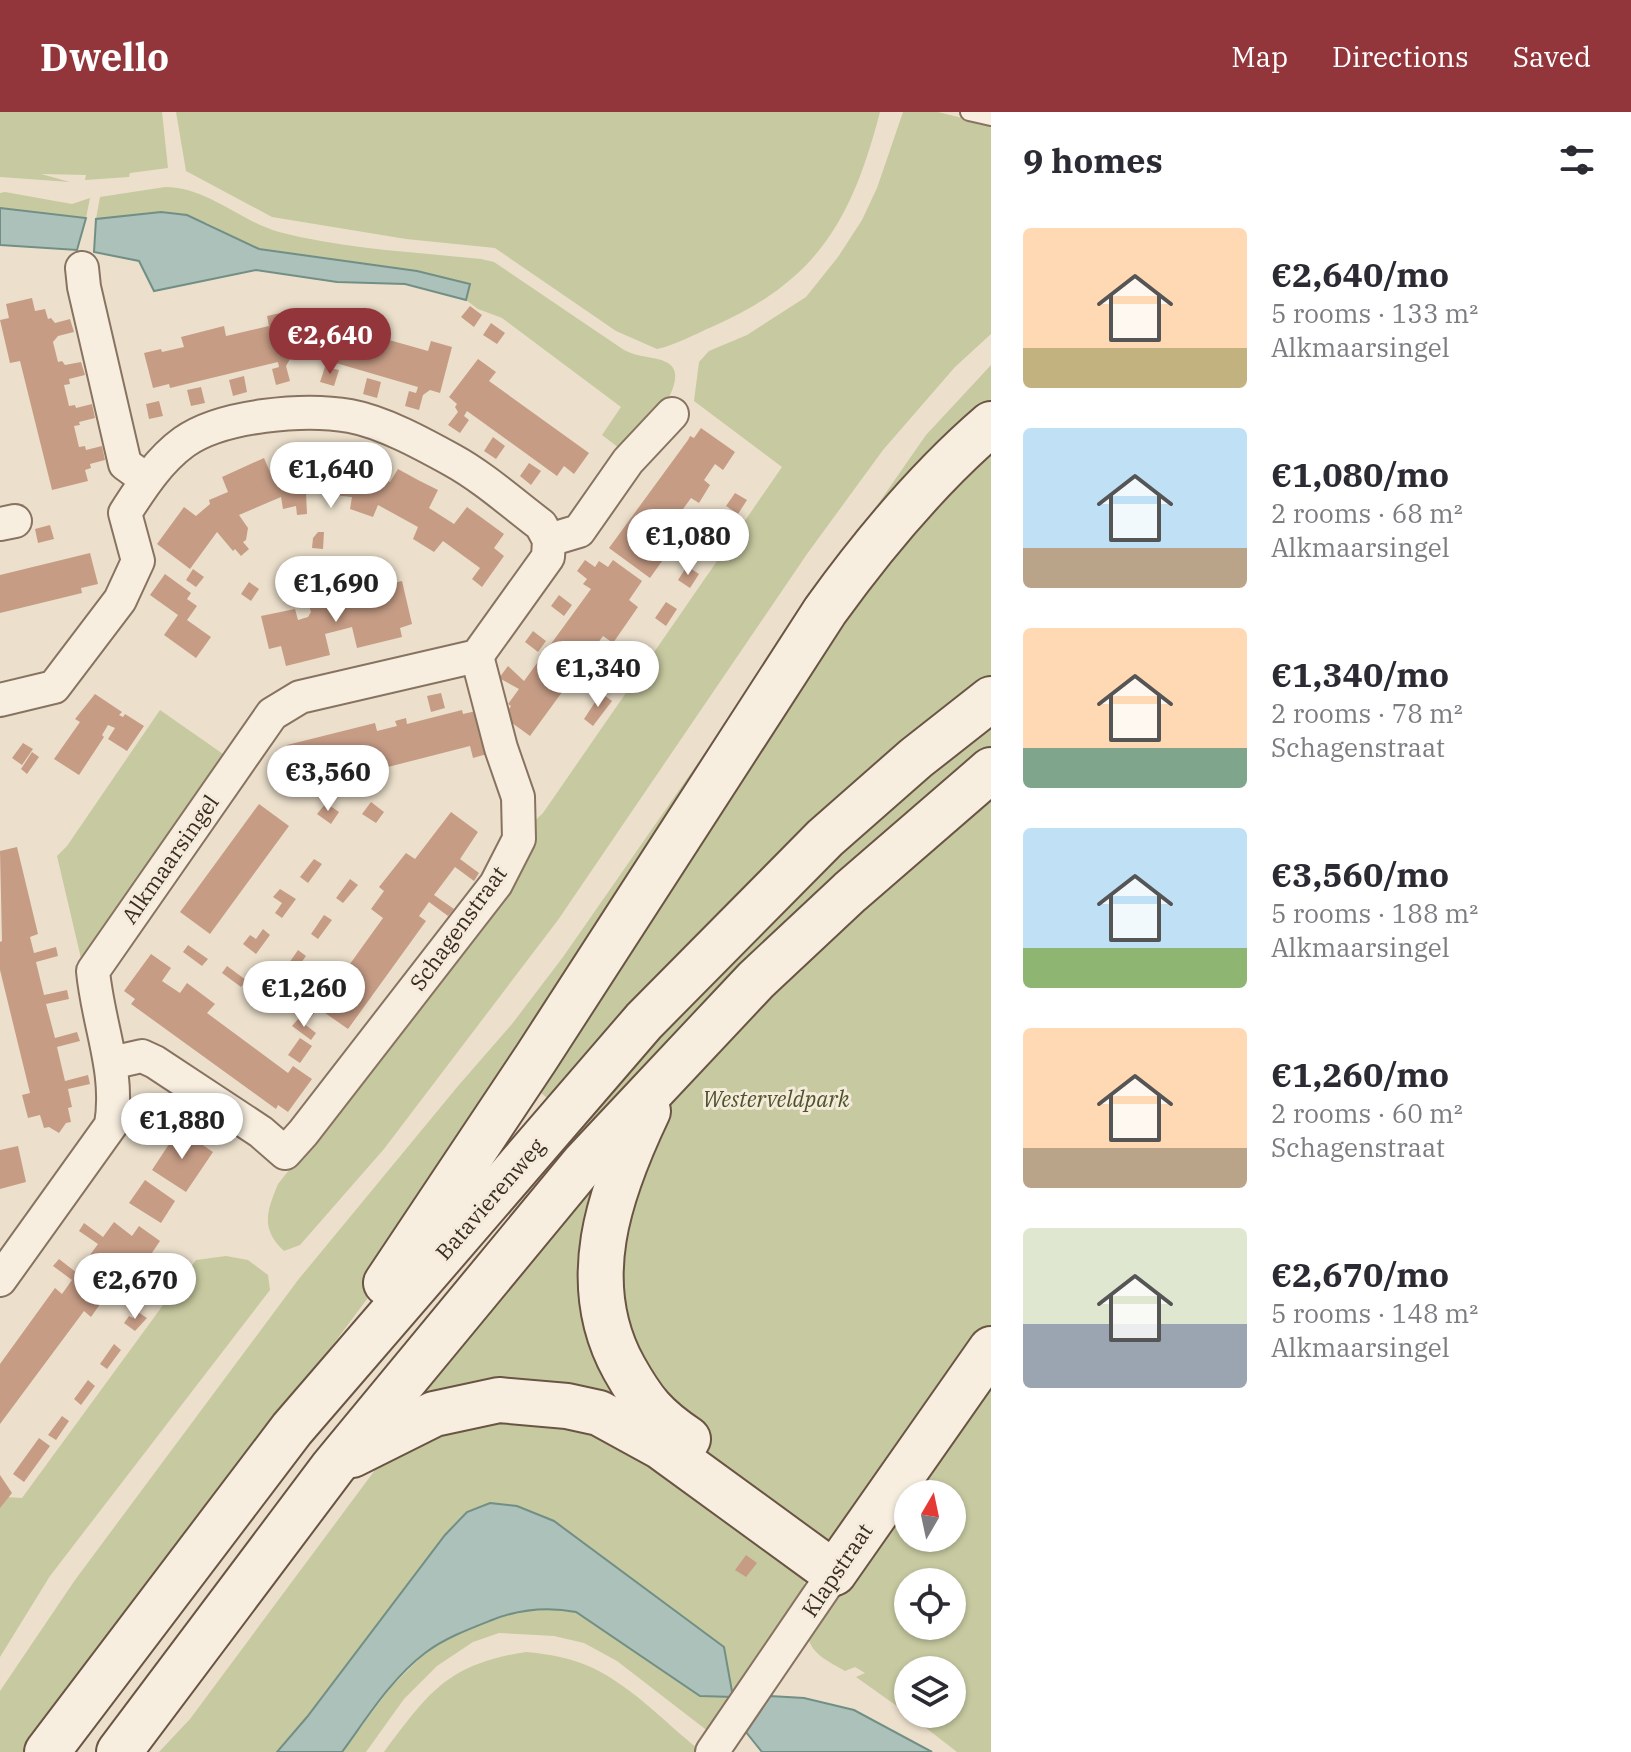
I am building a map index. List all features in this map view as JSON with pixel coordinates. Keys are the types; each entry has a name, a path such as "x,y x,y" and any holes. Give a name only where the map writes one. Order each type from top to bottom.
{"main road":[{"path":"347,1368 355,1332 825,611 905,509 991,424"},
{"name":"Batavierenweg","path":"47,1752 292,1429 623,1045 733,928 825,838 916,758 991,699"},
{"path":"119,1752 333,1467 584,1163 756,980 850,892 991,770"},
{"path":"664,1077 634,1139 603,1232 599,1291 607,1332 638,1393 659,1419 842,1561"},
{"name":"Klapstraat","path":"842,1561 991,1349"},
{"path":"333,1467 382,1438 434,1414 468,1405 499,1400 588,1410 633,1430 842,1561"}],"street":[{"path":"82,268 125,464 147,480"},
{"path":"0,700 54,687 120,600 138,561 125,513 147,480 184,442 228,422 289,413 351,416 405,436 455,461 541,525 549,540 548,557 477,656"},
{"path":"549,540 579,531 628,461 672,414"},
{"name":"Alkmaarsingel","path":"0,1280 111,1125 115,1098 111,1063 96,1005 93,971 272,714 300,697 477,656"},
{"name":"Schagenstraat","path":"111,1063 142,1056 155,1062 261,1132 285,1153 303,1133 496,884 519,839 518,797 501,748 477,656"},
{"name":"Klapstraat","path":"712,1752 842,1561"}],"lane":[{"path":"969,112 991,117"}],"green space":[{"path":"0,112 162,112 168,168 130,173 129,177 85,180 86,175 41,174 70,182 0,177"},
{"path":"176,112 880,112 857,184 843,215 826,242 805,266 750,308 686,339 657,349 616,331 495,248 406,239 272,217 186,171"},
{"path":"903,112 938,112 991,125 991,334 955,367 883,450 807,554 558,920 384,1149 300,1245 284,1251 271,1235 268,1219 278,1184 438,982 525,830 543,813 782,467 694,401 699,362 709,351 747,335 806,297 862,220 877,188"},
{"path":"165,187 195,192 265,227 304,238 494,262 624,350 666,362 674,369 672,391 634,447 623,451 602,435 621,407 502,318 478,309 466,300 470,284 417,271 259,249 207,223 161,212 96,219 100,197"},
{"path":"0,193 72,204 90,198 86,218 0,208"},
{"path":"991,365 991,414 961,440 420,1228 247,1460 41,1752 0,1752 0,1691 75,1580 298,1280 512,1024 563,957 926,435"},
{"name":"Westerveldpark","path":"991,445 991,1752 957,1752 926,1728 966,1728 966,1656 894,1656 894,1704 856,1677 865,1673 855,1667 845,1671 822,1657 813,1649 808,1637 822,1620 832,1555 619,1410 392,1422 583,1200 554,1099 551,1101 531,1085 866,582"},
{"path":"160,710 233,761 84,971 57,856 67,846"},
{"path":"226,1256 248,1260 268,1275 270,1290 50,1576 0,1657 0,1505 6,1497 22,1498 196,1260"},
{"path":"577,1416 807,1568 802,1596 709,1732 617,1661 584,1643 554,1636 499,1633 473,1642 437,1666 404,1699 366,1752 342,1752 392,1686 425,1653 463,1631 513,1612 557,1608 724,1647 554,1521 445,1535 277,1752 159,1752 190,1719 375,1470 403,1440 434,1423"},
{"path":"526,1652 552,1655 593,1668 635,1695 698,1749 696,1752 384,1752 414,1713 443,1684 477,1664"}],"water":[{"path":"0,208 86,218 77,250 0,245"},
{"path":"161,212 187,215 259,249 417,271 470,284 466,300 405,284 337,282 256,270 154,291 139,261 94,252 96,219"},
{"path":"490,1503 517,1506 554,1521 724,1647 733,1697 700,1696 576,1612 554,1609 523,1611 502,1616 449,1638 425,1653 390,1687 342,1752 277,1752 445,1535 467,1512"},
{"path":"770,1696 804,1698 854,1710 932,1752 762,1752 746,1732"}],"building":[{"path":"32,298 35,311 45,309 48,319 55,323 70,319 74,332 58,336 53,342 58,362 62,361 65,365 81,362 85,375 69,379 70,384 64,385 69,406 75,405 76,408 92,404 95,418 74,426 79,447 85,446 86,450 102,446 105,460 90,464 91,468 85,470 88,481 52,490 20,361 10,363 0,320 9,318 6,304"},
{"path":"470,306 482,315 474,327 461,317"},
{"path":"289,311 300,356 290,359 286,366 290,381 276,385 272,369 279,367 278,362 170,388 169,384 153,388 144,353 184,347 181,337 224,326 226,336 269,326 267,316"},
{"path":"322,321 428,351 431,341 452,347 440,393 430,390 423,395 419,410 405,406 409,391 416,393 418,387 312,356"},
{"path":"491,323 505,333 497,344 483,335"},
{"path":"478,359 496,372 489,381 589,453 574,474 564,466 557,476 467,411 464,416 469,420 460,433 448,425 458,412 457,404 449,397"},
{"path":"325,367 339,370 334,386 320,382"},
{"path":"244,376 247,392 233,396 229,380"},
{"path":"367,378 381,382 377,398 363,394"},
{"path":"201,387 205,403 191,406 187,390"},
{"path":"159,401 163,416 149,419 146,404"},
{"path":"701,428 735,452 723,470 715,464 704,480 710,485 699,503 691,498 678,516 689,523 650,578 609,548 690,436 694,438"},
{"path":"493,437 505,446 496,459 484,451"},
{"path":"311,451 357,456 355,471 390,482 398,469 438,490 429,508 454,524 467,507 504,534 494,548 504,556 482,587 472,579 480,568 443,541 434,552 413,539 418,527 378,505 373,517 350,509 352,497 306,492 307,514 297,515 296,506 283,509 281,497 239,515 248,528 243,542 249,549 241,556 217,532 190,569 157,544 184,507 196,516 210,504 209,500 228,492 222,477 264,458 273,479 309,473"},
{"path":"529,463 541,471 531,485 520,476"},
{"path":"735,493 747,500 738,514 726,506"},
{"path":"50,525 54,539 38,543 35,529"},
{"path":"711,530 723,537 714,551 702,543"},
{"path":"318,532 324,532 323,549 312,548 313,538"},
{"path":"90,553 98,584 81,588 82,593 0,613 0,575"},
{"path":"585,560 595,567 599,561 608,567 613,560 642,581 629,600 638,607 613,643 603,636 530,736 504,717 511,706 508,704 519,689 499,678 508,666 524,681 591,589 583,584 587,579 577,571"},
{"path":"687,566 699,574 690,588 678,580"},
{"path":"193,569 204,577 196,587 186,580"},
{"path":"165,574 191,593 187,599 197,606 187,620 211,637 196,658 164,635 178,615 150,595"},
{"path":"402,581 412,624 400,628 402,637 357,648 352,627 325,634 330,655 286,666 281,646 269,649 261,616 295,609 298,620 308,617 311,612 306,596 310,590 327,586 331,599 342,596 347,608 392,597 389,584"},
{"path":"249,582 259,589 251,601 241,594"},
{"path":"559,595 572,605 564,616 551,606"},
{"path":"666,602 677,609 666,626 655,618"},
{"path":"533,631 546,641 538,652 525,642"},
{"path":"441,693 445,708 431,712 427,696"},
{"path":"601,693 612,701 593,726 584,719"},
{"path":"95,694 122,712 119,715 123,717 125,714 144,726 127,751 108,739 115,728 108,725 102,735 104,737 79,775 54,759 80,722 75,719"},
{"path":"462,710 463,714 476,711 487,754 473,758 470,746 384,768 382,759 297,781 287,745 375,723 377,731 397,726 395,721 406,718 407,724"},
{"path":"23,743 33,749 22,765 12,758"},
{"path":"32,752 39,757 27,774 21,769"},
{"path":"371,802 384,812 376,823 362,814"},
{"path":"326,803 339,812 331,824 317,814"},
{"path":"259,804 289,826 210,934 180,912"},
{"path":"451,812 478,832 460,859 479,873 474,881 455,867 434,895 454,909 448,916 429,902 419,916 426,921 348,1029 318,1008 308,1021 298,1013 321,981 332,989 383,918 371,909 384,891 379,887 406,853 415,859"},
{"path":"17,847 38,934 30,937 34,953 56,947 58,956 36,962 44,995 67,990 69,999 46,1004 55,1038 77,1032 80,1041 57,1047 65,1081 88,1075 90,1084 68,1089 71,1122 66,1123 59,1133 49,1127 44,1128 40,1115 28,1118 22,1095 30,1093 0,970 0,851"},
{"path":"314,859 322,864 308,883 300,877"},
{"path":"350,879 358,885 343,903 336,898"},
{"path":"280,889 296,899 282,918 275,913 282,903 273,897"},
{"path":"324,915 332,920 318,939 311,934"},
{"path":"263,929 270,935 256,954 243,944 250,935 256,939"},
{"path":"188,945 208,959 202,966 183,952"},
{"path":"298,950 306,956 292,975 285,969"},
{"path":"151,954 171,968 162,981 180,993 187,983 215,1004 207,1013 288,1073 293,1066 312,1079 288,1112 278,1105 276,1109 131,1004 135,999 124,991"},
{"path":"227,966 246,980 241,987 222,973"},
{"path":"268,972 279,980 272,990 261,981"},
{"path":"263,992 282,1005 277,1013 258,999"},
{"path":"298,1019 316,1033 311,1040 292,1026"},
{"path":"300,1038 312,1046 300,1063 288,1055"},
{"path":"179,1129 213,1152 186,1192 152,1170"},
{"path":"18,1146 26,1182 0,1189 0,1150"},
{"path":"145,1180 175,1201 161,1223 129,1203"},
{"path":"114,1222 132,1236 139,1226 160,1241 141,1269 137,1267 124,1286 117,1280 91,1317 84,1311 0,1424 0,1364 55,1288 62,1294 72,1280 53,1266 59,1259 77,1273 98,1244 79,1231 84,1223 103,1237"},
{"path":"138,1312 147,1318 135,1331 124,1323 129,1316 133,1318"},
{"path":"114,1344 121,1350 107,1369 100,1364"},
{"path":"88,1380 95,1386 81,1405 74,1399"},
{"path":"62,1416 69,1421 56,1440 48,1435"},
{"path":"39,1438 50,1446 24,1482 13,1474"},
{"path":"0,1475 12,1493 0,1508"},
{"path":"746,1555 757,1563 746,1577 735,1570"}]}
